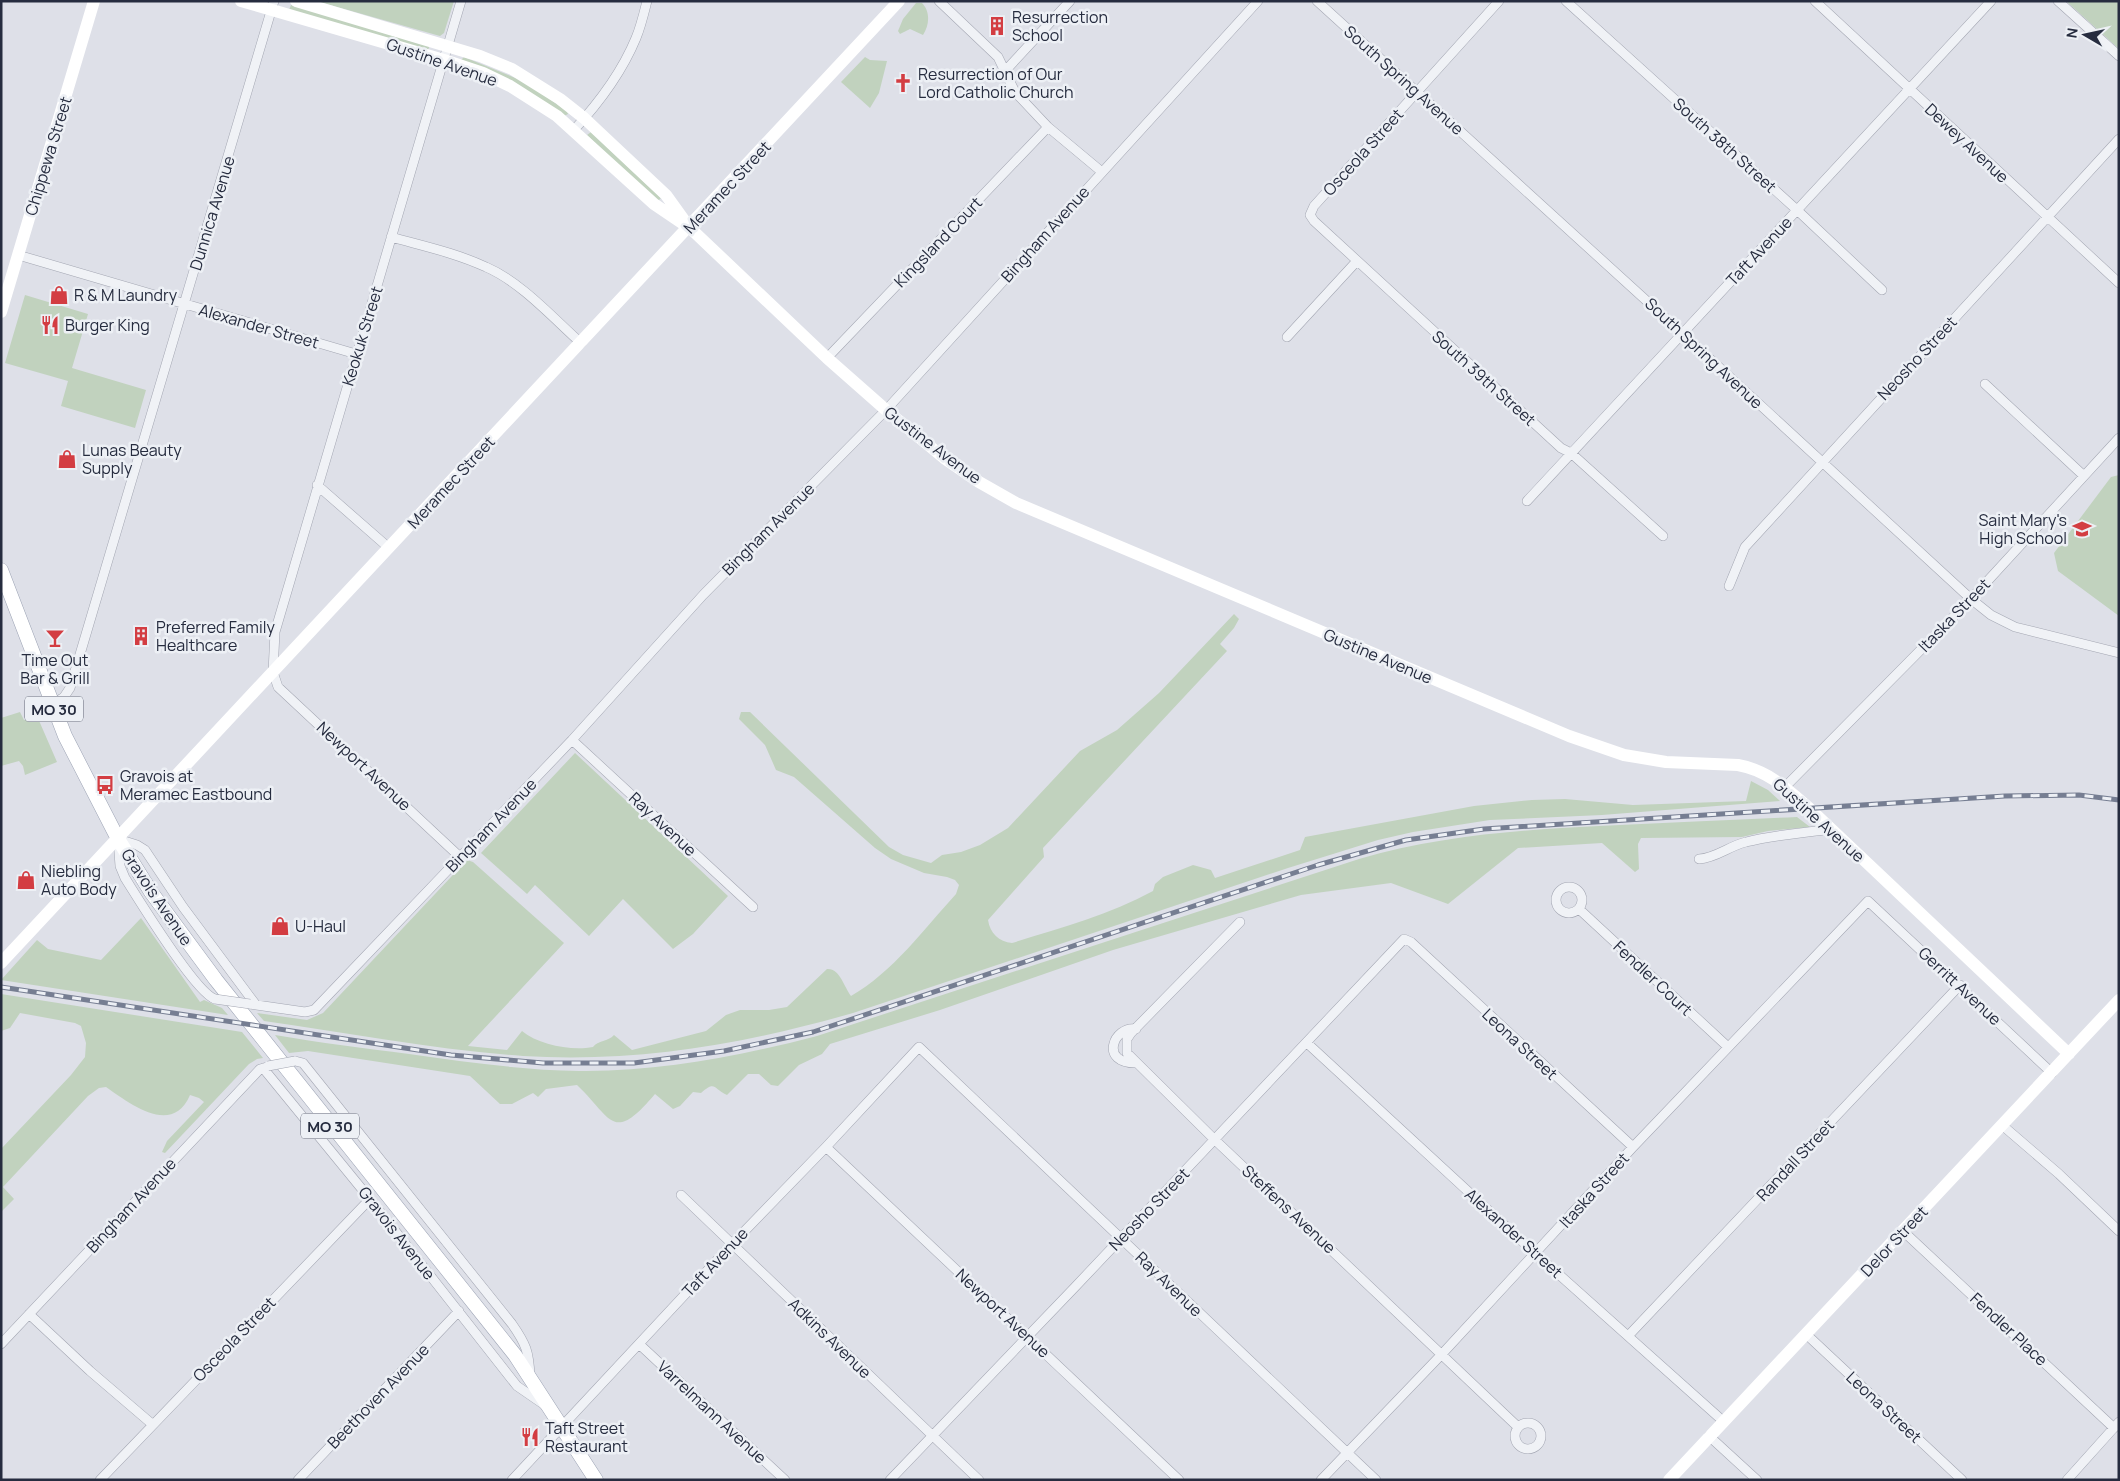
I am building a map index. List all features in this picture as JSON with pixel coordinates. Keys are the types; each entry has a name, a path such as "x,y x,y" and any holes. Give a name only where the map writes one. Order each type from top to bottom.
{"main road":[{"name":"Gravois Avenue","path":"1,570 52,705 75,757 118,840 167,914 216,980 472,1300 530,1377 596,1480"}],"street":[{"name":"Chippewa Street","path":"1,312 94,1"},
{"name":"Gustine Avenue","path":"241,1 273,6 483,73 535,100 573,131 654,204 689,227 827,358 886,410 944,458 979,482 1016,503 1569,736 1624,755 1666,762 1738,765 1749,767 1770,776 1831,829 2069,1054"},
{"name":"Gustine Avenue","path":"296,1 448,46 512,69 535,82 584,118 666,195 689,227"},
{"name":"Keokuk Street","path":"272,672 275,632 461,1"},
{"path":"573,131 627,58 637,37 647,1"},
{"path":"939,1 998,57 1006,70 1015,92 1048,127 1102,172"},
{"path":"1006,70 1070,1"},
{"name":"Bingham Avenue","path":"252,1004 305,1012 314,1010 572,740 704,595 886,410 1258,1"},
{"name":"South Spring Avenue","path":"1316,1 1682,333 1971,599 1991,615 2015,626 2119,653"},
{"name":"Osceola Street","path":"1310,215 1314,206 1498,1"},
{"name":"South 38th Street","path":"1566,1 1797,210 1882,290"},
{"name":"Dewey Avenue","path":"1815,1 2119,283"},
{"name":"Taft Avenue","path":"1527,501 1991,1"},
{"path":"2058,1 2119,56"},
{"name":"Meramec Street","path":"1,963 118,840 272,672 581,343 897,2"},
{"name":"Dunnica Avenue","path":"52,705 64,697 70,688 273,6"},
{"name":"Kingsland Court","path":"827,358 1048,127"},
{"name":"Neosho Street","path":"1729,586 1745,547 2119,139"},
{"name":"South 39th Street","path":"1310,215 1356,262 1561,448 1571,453 1663,536"},
{"path":"392,237 487,267 518,288 581,343"},
{"name":"Alexander Street","path":"18,255 356,354"},
{"path":"1286,336 1356,262"},
{"path":"1985,384 2084,476"},
{"name":"Itaska Street","path":"1785,788 1971,599 2119,438"},
{"path":"317,485 389,548"},
{"name":"Newport Avenue","path":"272,672 278,687 460,857"},
{"name":"Ray Avenue","path":"572,740 754,907"},
{"path":"1699,859 1708,858 1732,846 1746,842 1831,829"},
{"name":"Gravois Avenue","path":"118,840 137,845 145,850 252,1004 215,998 205,993 170,947 125,878 120,866 118,840"},
{"name":"Itaska Street","path":"1321,1480 1442,1354 1633,1148 1868,900"},
{"name":"Gerritt Avenue","path":"1868,900 2052,1073"},
{"name":"Fendler Court","path":"1578,909 1728,1047"},
{"name":"Steffens Avenue","path":"1240,922 1127,1039 1127,1049 1130,1057 1518,1427"},
{"name":"Neosho Street","path":"890,1480 1307,1043 1402,940 1408,940"},
{"name":"Leona Street","path":"1408,940 1633,1148"},
{"name":"Randall Street","path":"1630,1335 1960,985"},
{"name":"Delor Street","path":"1669,1480 2069,1054 2117,1007"},
{"name":"Steffens Avenue","path":"1136,1029 1128,1029 1119,1034 1113,1050 1117,1059 1123,1062 1136,1063"},
{"name":"Alexander Street","path":"1307,1043 1536,1254 1630,1335 1723,1421"},
{"name":"Taft Avenue","path":"512,1480 560,1426 640,1344 919,1047"},
{"name":"Ray Avenue","path":"919,1047 1376,1480"},
{"name":"Gravois Avenue","path":"530,1377 528,1352 525,1343 512,1324 303,1063 295,1061 266,1067 518,1386 548,1407"},
{"name":"Bingham Avenue","path":"1,1344 266,1067"},
{"path":"2002,1125 2119,1231"},
{"name":"Newport Avenue","path":"826,1147 1179,1480"},
{"name":"Adkins Avenue","path":"681,1195 979,1480"},
{"name":"Osceola Street","path":"100,1480 370,1199"},
{"name":"Fendler Place","path":"1904,1231 2116,1425"},
{"name":"Beethoven Avenue","path":"298,1480 459,1311"},
{"path":"29,1314 90,1371 152,1424"},
{"name":"Leona Street","path":"1806,1334 1962,1480"},
{"name":"Varrelmann Avenue","path":"640,1344 785,1480"},
{"path":"2067,1480 2116,1425"},
{"path":"1709,1436 1757,1480"}],"green space":[{"path":"316,1 454,1 444,33 440,36"},
{"path":"2066,1 2119,1 2119,49"},
{"path":"916,3 922,3 928,15 928,23 923,35 910,29 900,34 898,31 903,19"},
{"path":"291,5 430,45 428,50 289,10"},
{"path":"464,57 523,81 567,111 568,114 564,116 461,60"},
{"path":"865,57 870,60 887,61 879,93 870,108 841,82"},
{"path":"591,132 661,198 657,202 587,135"},
{"path":"25,295 88,314 72,368 146,390 135,428 61,406 68,381 5,363"},
{"path":"2119,475 2119,616 2058,571 2054,553 2111,477"},
{"path":"1234,614 1239,619 1220,644 1227,651 1043,848 1044,857 988,920 991,929 999,939 1012,943 1102,914 1153,891 1155,884 1163,877 1193,865 1211,870 1215,878 1300,850 1305,837 1474,806 1532,800 1565,799 1633,805 1746,801 1751,781 1768,790 1780,801 1602,815 1490,820 1413,832 1378,840 1288,868 853,1013 772,1034 690,1049 607,1057 523,1056 425,1045 264,1021 257,1013 307,1020 323,1013 467,860 473,862 564,943 468,1046 507,1050 522,1031 546,1043 575,1048 593,1047 614,1035 632,1050 706,1031 726,1015 740,1010 769,1010 787,1007 827,969 838,975 851,996 881,975 907,949 956,894 959,885 955,880 924,873 891,859 875,848 794,777 776,770 765,745 739,719 741,712 750,712 889,847 903,855 931,863 942,855 961,852 980,845 1008,828 1080,751 1117,730 1159,693"},
{"path":"20,712 24,720 37,716 57,762 25,775 23,766 19,761 1,766 1,718"},
{"path":"575,753 728,896 693,934 673,949 623,899 589,936 535,885 527,894 481,853"},
{"path":"1797,817 1810,827 1768,831 1742,837 1641,838 1638,844 1639,869 1635,872 1602,843 1518,848 1448,904 1391,883 1301,895 1113,950 940,1010 830,1044 822,1054 799,1065 778,1086 771,1085 759,1074 748,1074 727,1095 712,1086 701,1093 693,1092 680,1106 673,1109 655,1094 641,1110 630,1119 621,1122 613,1121 606,1116 577,1085 546,1089 538,1097 533,1093 512,1104 500,1104 470,1076 308,1051 289,1053 275,1035 451,1060 536,1069 609,1071 669,1066 759,1050 817,1036 1359,859 1389,851 1478,835 1538,830"},
{"path":"141,918 200,1002 204,1000 222,1008 228,1015 1,980 37,940 48,949 101,960"},
{"path":"1,994 242,1032 263,1058 249,1064 165,1153 162,1152 167,1141 204,1102 190,1095 182,1107 173,1114 162,1115 138,1108 106,1087 99,1088 88,1096 3,1187 14,1199 1,1212 1,1149 71,1075 85,1057 86,1043 81,1026 75,1023 20,1013 10,1028 1,1031"}],"railway":[{"path":"1,987 451,1055 543,1063 634,1063 724,1051 813,1032 1318,865 1406,840 1484,829 2005,796 2079,795 2119,800"}],"place":[{"name":"Resurrection School","path":"997,26"},
{"name":"Resurrection of Our Lord Catholic Church","path":"903,83"},
{"name":"R & M Laundry","path":"59,295"},
{"name":"Burger King","path":"50,325"},
{"name":"Lunas Beauty Supply","path":"67,459"},
{"name":"Saint Mary's High School","path":"2082,529"},
{"name":"Preferred Family Healthcare","path":"141,636"},
{"name":"Time Out Bar & Grill","path":"55,638"},
{"name":"Gravois at Meramec Eastbound","path":"105,785"},
{"name":"Niebling Auto Body","path":"26,880"},
{"name":"U-Haul","path":"280,926"},
{"name":"Taft Street Restaurant","path":"530,1437"}]}
